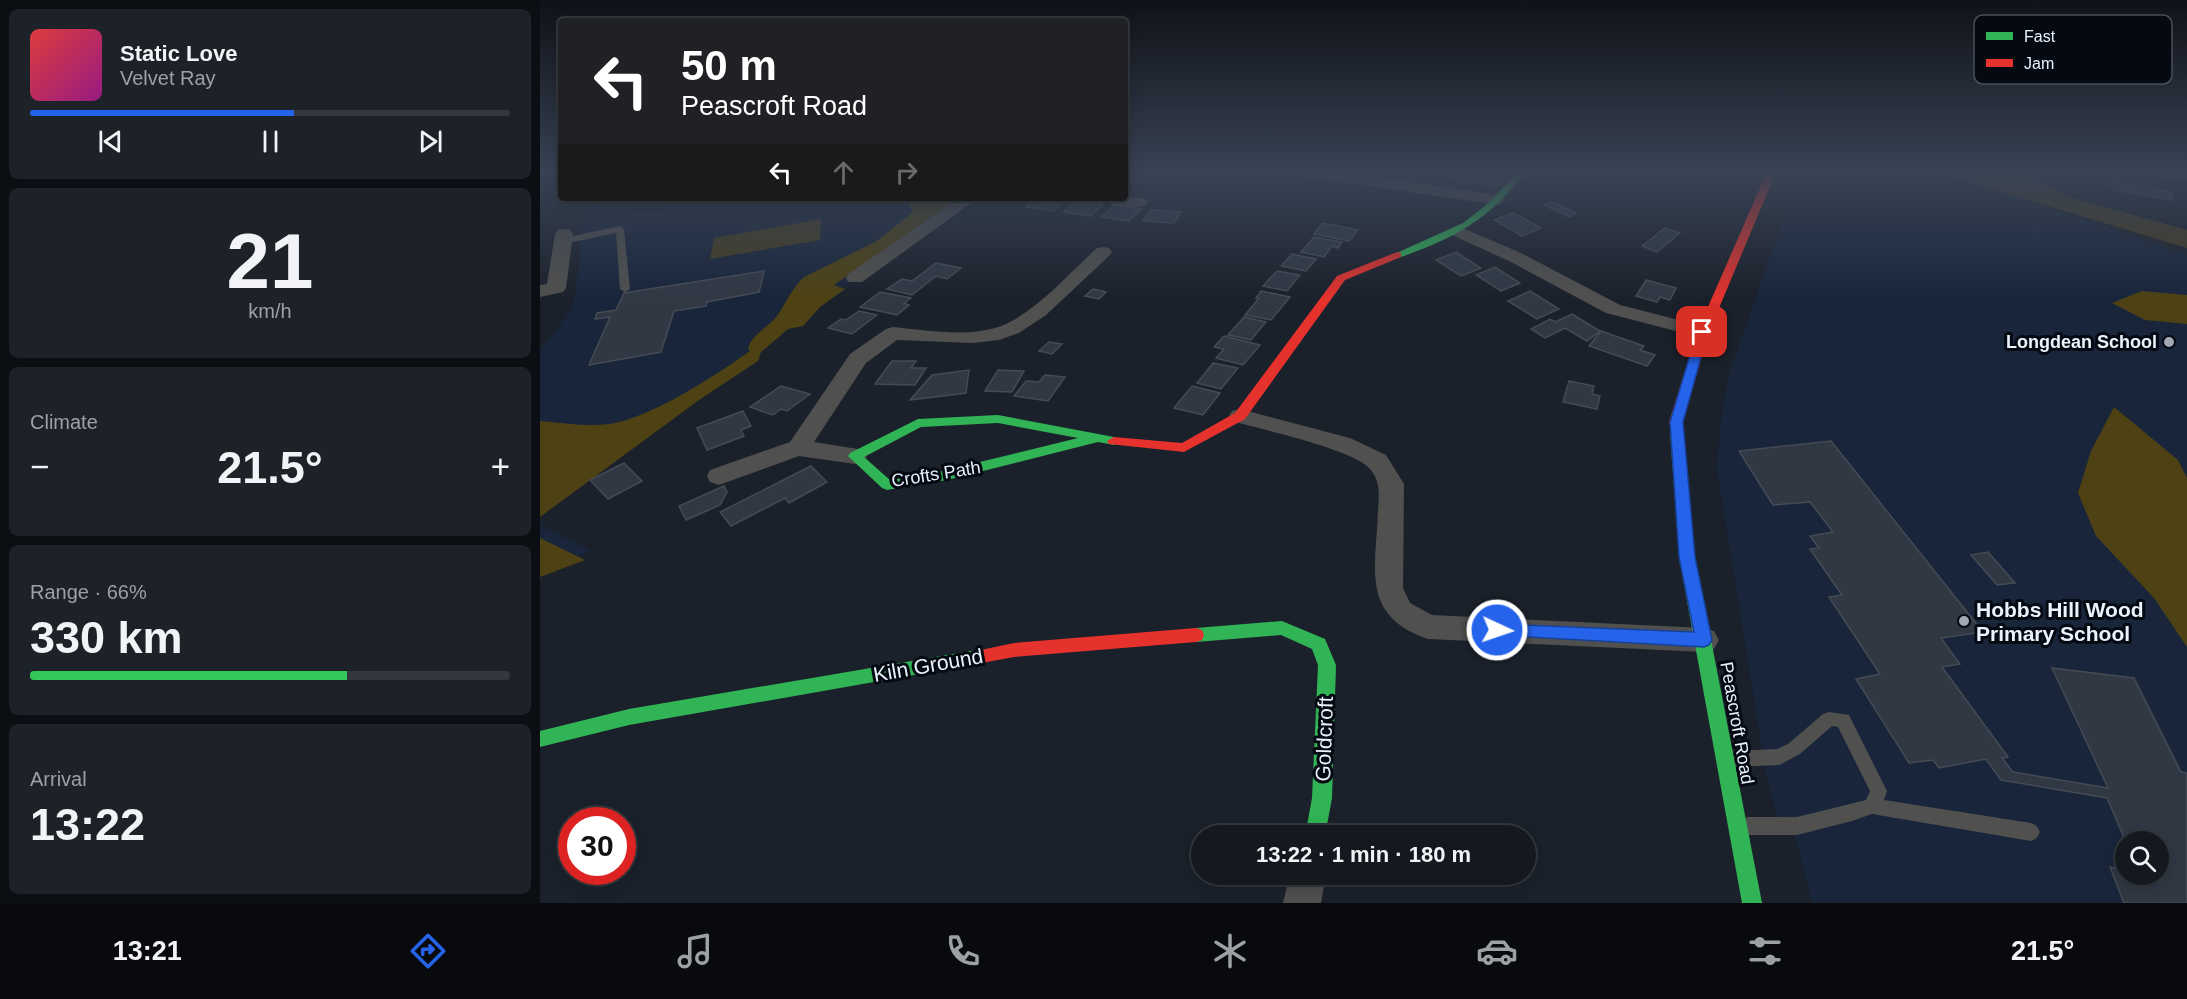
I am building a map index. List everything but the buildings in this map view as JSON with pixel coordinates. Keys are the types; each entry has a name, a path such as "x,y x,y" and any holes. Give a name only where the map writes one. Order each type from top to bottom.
{"street":[{"path":"855,278 947,214"},
{"name":"Crofts Path","path":"1094,439 947,475 887,485 855,456 918,423 998,419 1094,439 1184,448 1240,416 1341,278 1362,267 1458,231 1483,214"},
{"name":"Peascroft Road","path":"1752,903 1687,557 1676,422 1702,332 1754,214"},
{"path":"1458,231 1515,257 1613,309 1702,332"},
{"path":"548,289 564,238"},
{"path":"798,448 858,358 893,333 963,339 1001,333 1031,318 1103,252"},
{"path":"1240,416 1342,444 1377,461 1392,484 1389,588 1400,611 1428,627 1704,640"},
{"path":"719,476 798,448 855,456"},
{"name":"Kiln Ground","path":"540,740 629,717 1014,650 1282,628 1319,644"},
{"name":"Goldcroft","path":"1317,825 1322,798 1327,665 1319,644"},
{"path":"1302,903 1306,885"}],"lane":[{"path":"564,238 620,229 625,289"},
{"path":"1726,760 1779,757 1794,749 1829,719 1843,720 1879,791 1872,806"},
{"path":"1738,826 1797,826 1872,806 2031,832"}],"shaded area":[{"path":"583,214 948,214 540,497 540,351 566,317 575,297"},
{"path":"910,214 936,214 834,285 845,289 820,307 803,326 788,329 761,352 758,361 699,400 540,517 540,421 584,425 610,424 627,420 664,404 750,351 748,348 753,338 777,316 804,277 877,241"},
{"name":"Hobbs Hill Wood Primary School","path":"1785,214 2068,214 2187,255 2187,903 1812,903 1794,832 1781,830 1766,774 1717,469 1721,420 1729,374"},
{"path":"2075,214 2130,214 2187,230 2187,248"},
{"path":"821,219 820,240 710,259 714,238"},
{"path":"2142,291 2187,295 2187,324 2145,320 2112,303"},
{"path":"2114,407 2178,460 2187,478 2187,647 2154,598 2096,536 2078,493 2091,451"},
{"path":"540,525 591,551 540,570"},
{"path":"540,538 585,560 540,577"}],"traffic: fast":[{"path":"1397,255 1452,233 1481,214"},
{"path":"1094,439 947,475 887,485 855,456 918,423 998,419 1114,441"},
{"path":"1677,432 1687,557 1752,903"},
{"path":"1196,635 1282,628 1319,644 1327,665 1322,798 1317,825"},
{"path":"540,739 629,717 982,656"}],"traffic: jam":[{"path":"1677,432 1676,422 1703,332 1754,214"},
{"path":"1114,441 1184,448 1240,416 1341,278 1397,255"},
{"path":"982,656 1014,650 1196,635"}],"place":[{"name":"Longdean School","path":"2169,342"},
{"name":"Hobbs Hill Wood Primary School","path":"1964,621"}],"route":[{"path":"1497,630 1704,640 1687,557 1676,422 1702,332"}]}
